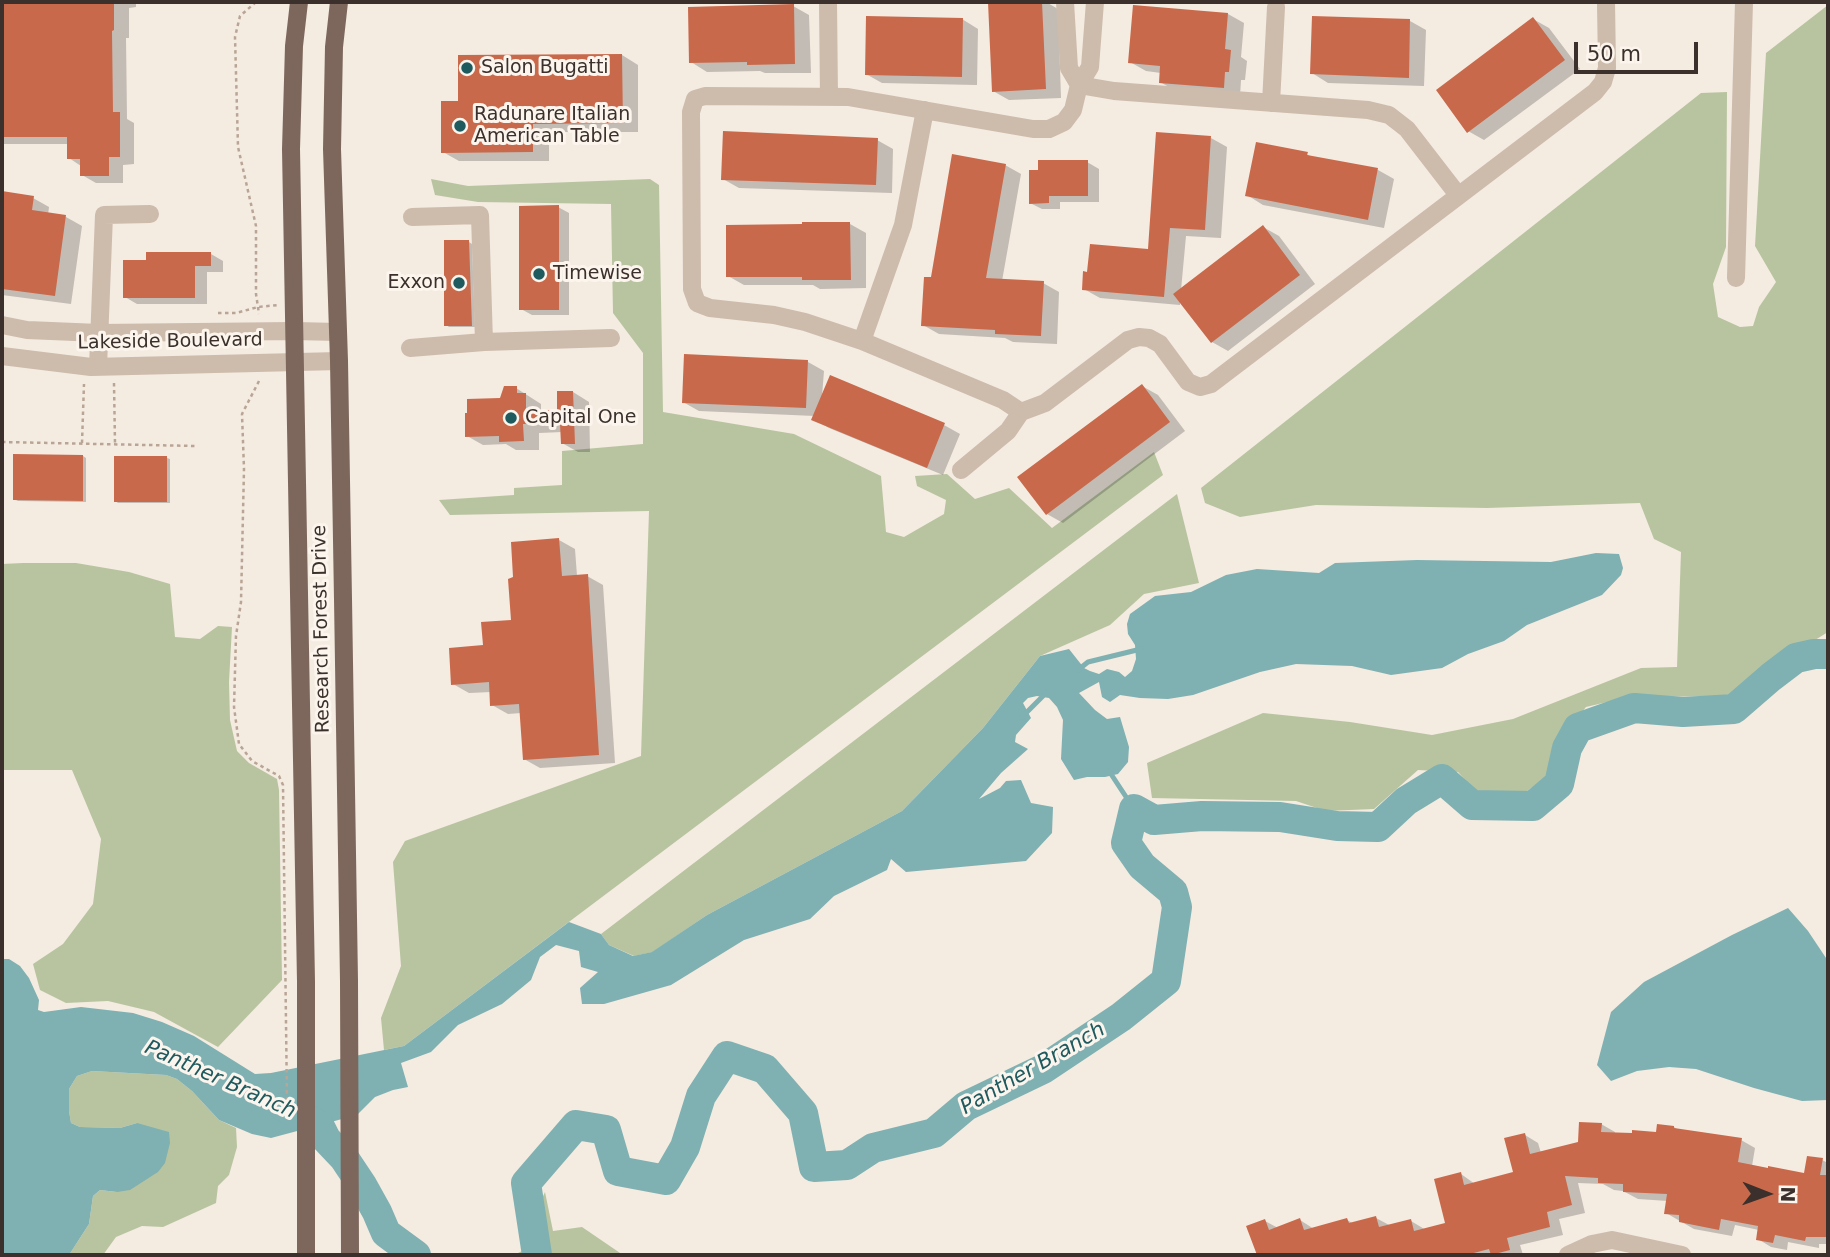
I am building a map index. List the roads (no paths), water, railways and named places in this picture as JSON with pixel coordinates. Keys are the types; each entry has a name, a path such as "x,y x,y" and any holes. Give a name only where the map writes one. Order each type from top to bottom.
{"main road":[{"name":"Research Forest Drive","path":"299,2 294,46 291,149 306,982 306,1255"},
{"name":"Research Forest Drive","path":"339,2 334,47 332,149 339,361 351,1255"}],"street":[{"path":"828,2 829,97"},
{"path":"1065,2 1069,68 1079,85 1114,91 1368,110 1389,115 1407,129 1458,195"},
{"path":"1021,412 1003,400 862,341 774,315 710,308 697,303 692,289 691,112 695,99 705,96 848,97 1033,129 1049,129 1064,122 1073,110 1079,85 1090,67 1095,2"},
{"path":"961,470 1008,431 1021,412 1045,403 1128,340 1149,338 1160,344 1188,382 1200,387 1211,384 1595,92 1603,82 1607,68 1606,2"},
{"path":"1736,278 1744,2"},
{"path":"1271,103 1276,7"},
{"path":"1067,52 1092,52"},
{"path":"862,341 903,225 925,110"},
{"path":"98,367 104,215 150,214"},
{"path":"412,217 480,215 484,342"},
{"name":"Lakeside Boulevard","path":"2,326 27,330 99,333 338,332"},
{"path":"410,348 484,342 611,338"},
{"name":"Lakeside Boulevard","path":"2,356 98,367 339,361"},
{"path":"1568,1255 1591,1244 1612,1240 1682,1255"}],"water":[{"path":"1596,553 1619,554 1623,568 1621,575 1602,595 1527,625 1504,641 1468,654 1442,668 1391,675 1352,666 1296,664 1260,672 1193,695 1168,699 1120,695 1110,702 1102,697 1099,682 1079,693 1107,719 1120,717 1129,747 1128,762 1118,774 1074,780 1061,759 1063,720 1057,707 1049,698 1028,698 1023,703 1031,718 1016,735 1015,742 1028,749 1001,773 979,799 1000,788 1006,781 1021,780 1031,803 1053,807 1052,833 1026,861 906,872 891,859 887,870 834,896 810,919 744,940 671,985 604,1004 582,1004 580,988 598,972 581,967 579,951 556,945 540,957 531,980 502,1004 458,1025 431,1052 401,1063 408,1087 375,1097 357,1115 271,1138 252,1134 219,1120 192,1091 177,1079 166,1075 92,1071 77,1076 69,1089 71,1123 80,1127 120,1128 137,1123 169,1132 170,1143 165,1163 158,1172 130,1190 100,1190 93,1196 89,1224 69,1255 2,1255 2,959 9,959 20,966 29,978 39,1000 38,1010 44,1012 81,1007 133,1013 194,1036 255,1074 404,1046 569,922 601,934 609,945 633,956 652,952 707,915 902,811 983,728 1040,656 1069,649 1084,668 1090,671 1099,674 1107,669 1119,672 1125,677 1132,671 1136,659 1135,645 1128,634 1130,614 1155,596 1191,592 1226,575 1257,569 1319,573 1335,563 1417,560 1551,562"},
{"path":"1788,908 1808,931 1828,961 1828,1100 1802,1101 1696,1069 1669,1067 1637,1071 1611,1081 1597,1065 1611,1012 1644,982"}],"waterway":[{"path":"1078,670 1088,662 1141,649"},
{"name":"Panther Branch","path":"537,1255 526,1183 576,1125 606,1130 618,1171 666,1180 685,1147 701,1096 727,1056 765,1069 803,1113 814,1167 847,1165 873,1148 934,1133 966,1106 1043,1069 1121,1017 1166,981 1177,907 1173,892 1142,866 1126,843 1134,809 1154,820 1202,816 1280,817 1337,826 1378,827 1406,801 1442,779 1472,805 1533,806 1559,784 1567,748 1578,728 1634,708 1683,712 1734,709 1796,658 1828,654"},
{"path":"1022,717 1047,692"},
{"path":"1109,771 1134,809"},
{"name":"Panther Branch","path":"284,1107 319,1125 326,1139 344,1158 362,1185 386,1233 416,1255"}],"place":[{"name":"Salon Bugatti","path":"467,68"},
{"name":"Radunare Italian American Table","path":"460,126"},
{"name":"Timewise","path":"539,274"},
{"name":"Exxon","path":"459,283"},
{"name":"Capital One","path":"511,418"}]}
